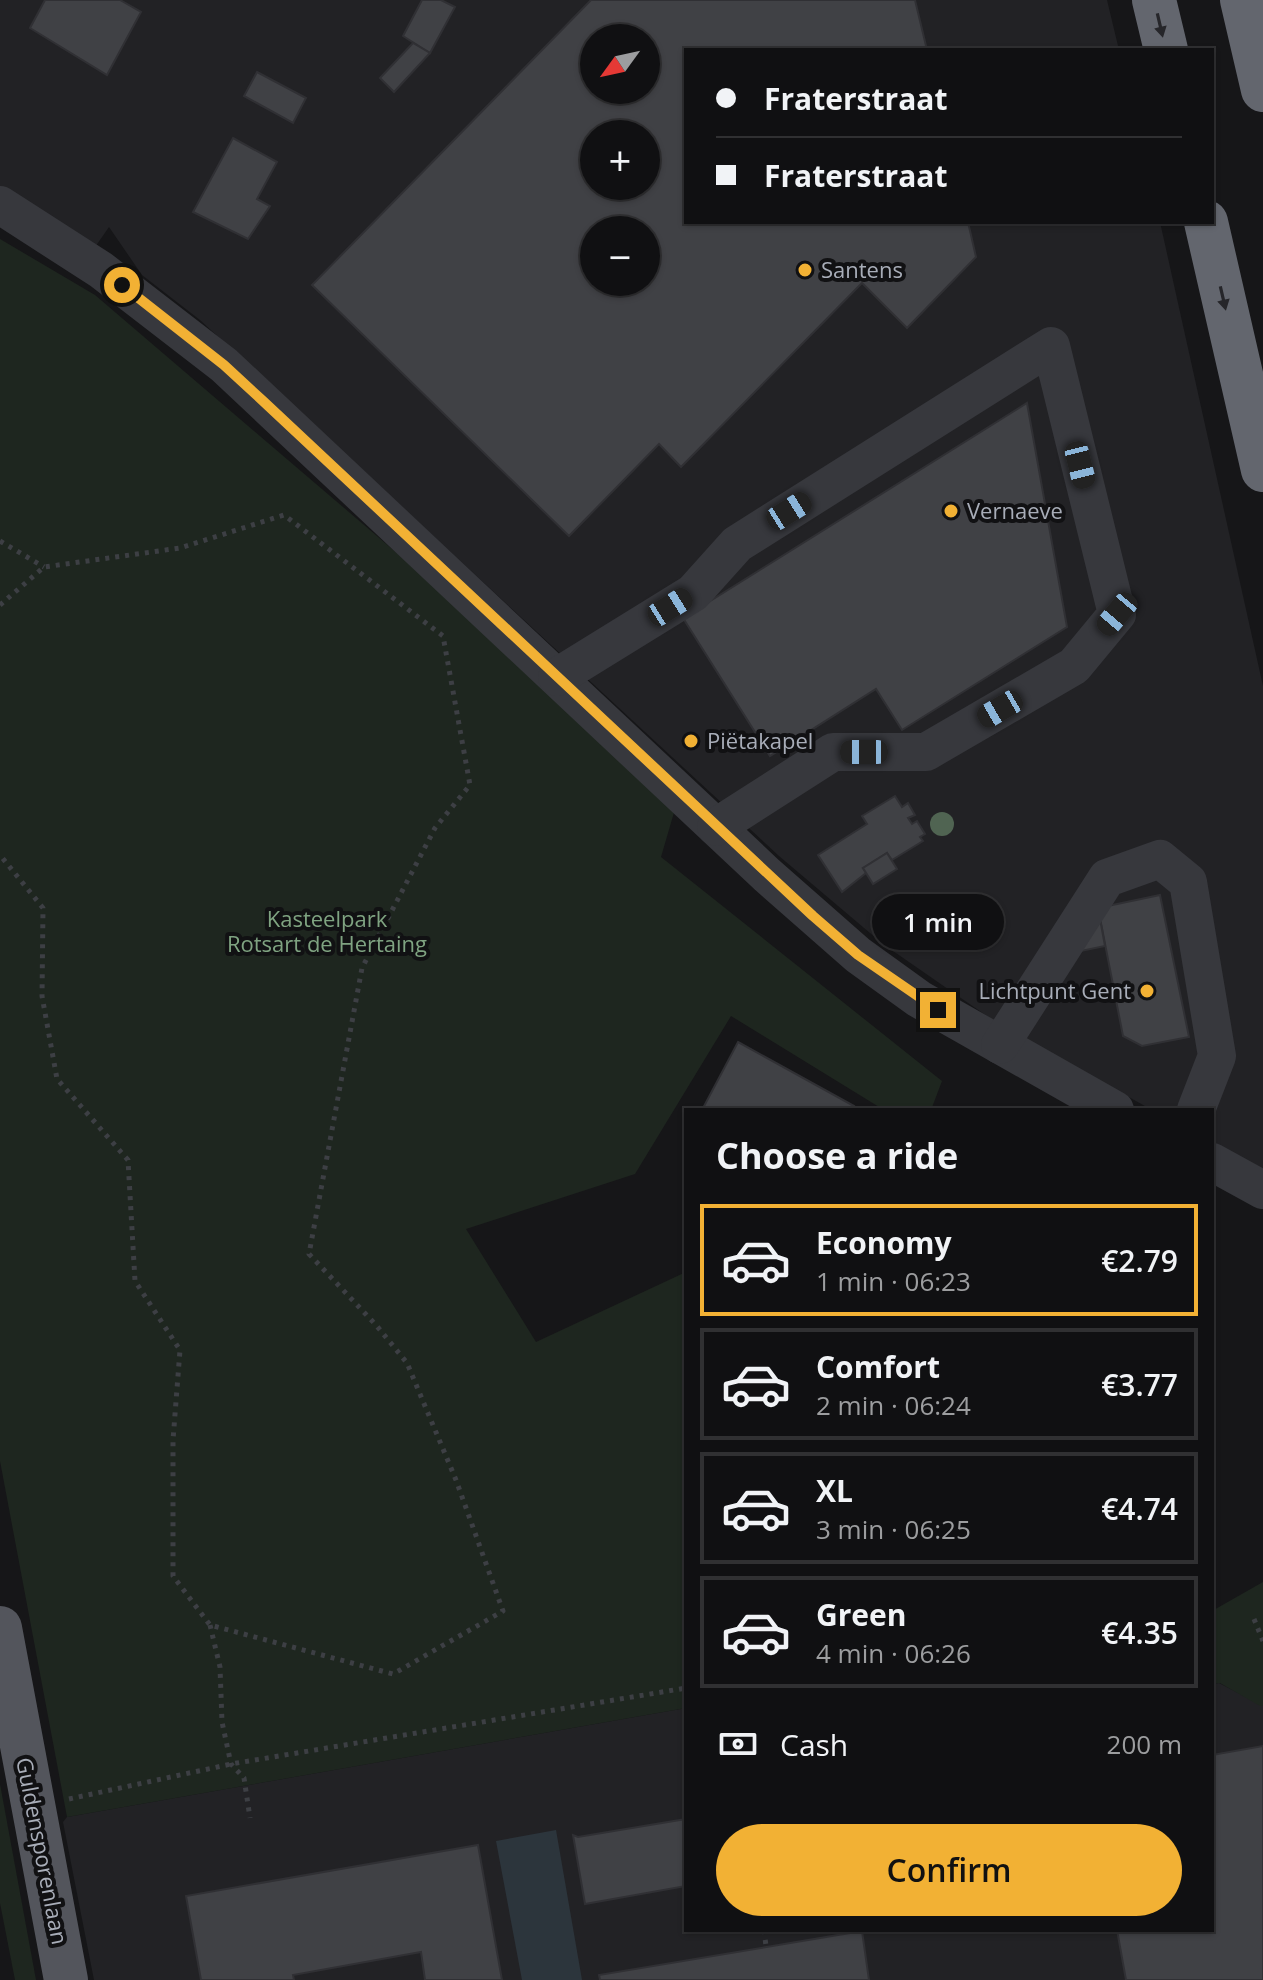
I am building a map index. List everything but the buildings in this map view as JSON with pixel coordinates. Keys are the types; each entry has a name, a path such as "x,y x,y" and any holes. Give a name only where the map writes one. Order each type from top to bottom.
{"highway":[{"path":"1154,0 1166,48"},
{"path":"1242,0 1263,90"},
{"path":"1206,224 1263,470"}],"main road":[{"name":"Guldensporenlaan","path":"0,1628 66,1980"}],"street":[{"path":"0,205 101,270 224,365 716,827 858,955 919,999 1111,1108"},
{"path":"557,677 693,593 737,544 1051,346 1117,614 1074,666 926,752 833,752 716,827"},
{"path":"1000,1045 1107,878 1160,859 1188,882 1217,1056 1197,1108"},
{"path":"1214,1163 1263,1190"}],"path":[{"path":"0,605 44,567 180,548 284,515 443,636 470,785 435,828 362,968 309,1254 407,1363 456,1480 503,1611 393,1674 210,1625"},
{"path":"0,541 44,567"},
{"path":"0,855 43,908 42,996 57,1079 128,1160 135,1281 180,1350 173,1440 173,1576 210,1625 220,1667 222,1722 231,1764 244,1778 250,1818"},
{"path":"1254,1619 1263,1641"},
{"path":"33,1806 231,1764 684,1688"},
{"path":"764,1932 766,1946"}],"shaded area":[{"path":"0,0 1107,0 1119,48 684,48 684,224 1160,224 1263,686 1263,1172 1214,1145 1214,1108 1148,1108 997,1023 883,944 779,856 200,320 142,275 109,227 93,250 0,199"},
{"path":"1219,1683 1263,1706 1263,1980 94,1980 63,1822 67,1817 684,1708 684,1932 1214,1932 1214,1684"},
{"path":"556,1830 582,1980 522,1980 496,1841"}],"green space":[{"name":"Kasteelpark Rotsart de Hertaing","path":"0,239 95,295 405,560 675,809 661,857 942,1081 932,1108 881,1108 731,1016 635,1174 466,1229 536,1342 684,1273 684,1708 67,1817 0,1461"},
{"path":"1263,1582 1263,1706 1220,1683 1214,1684 1214,1610"},
{"path":"0,1784 36,1980 15,1980 0,1903"}],"place":[{"name":"Santens","path":"805,270"},
{"name":"Vernaeve","path":"951,511"},
{"name":"Piëtakapel","path":"691,741"},
{"name":"Lichtpunt Gent","path":"1147,991"}],"route":[{"path":"122,285 224,365 813,916 858,955 938,1010"}]}
